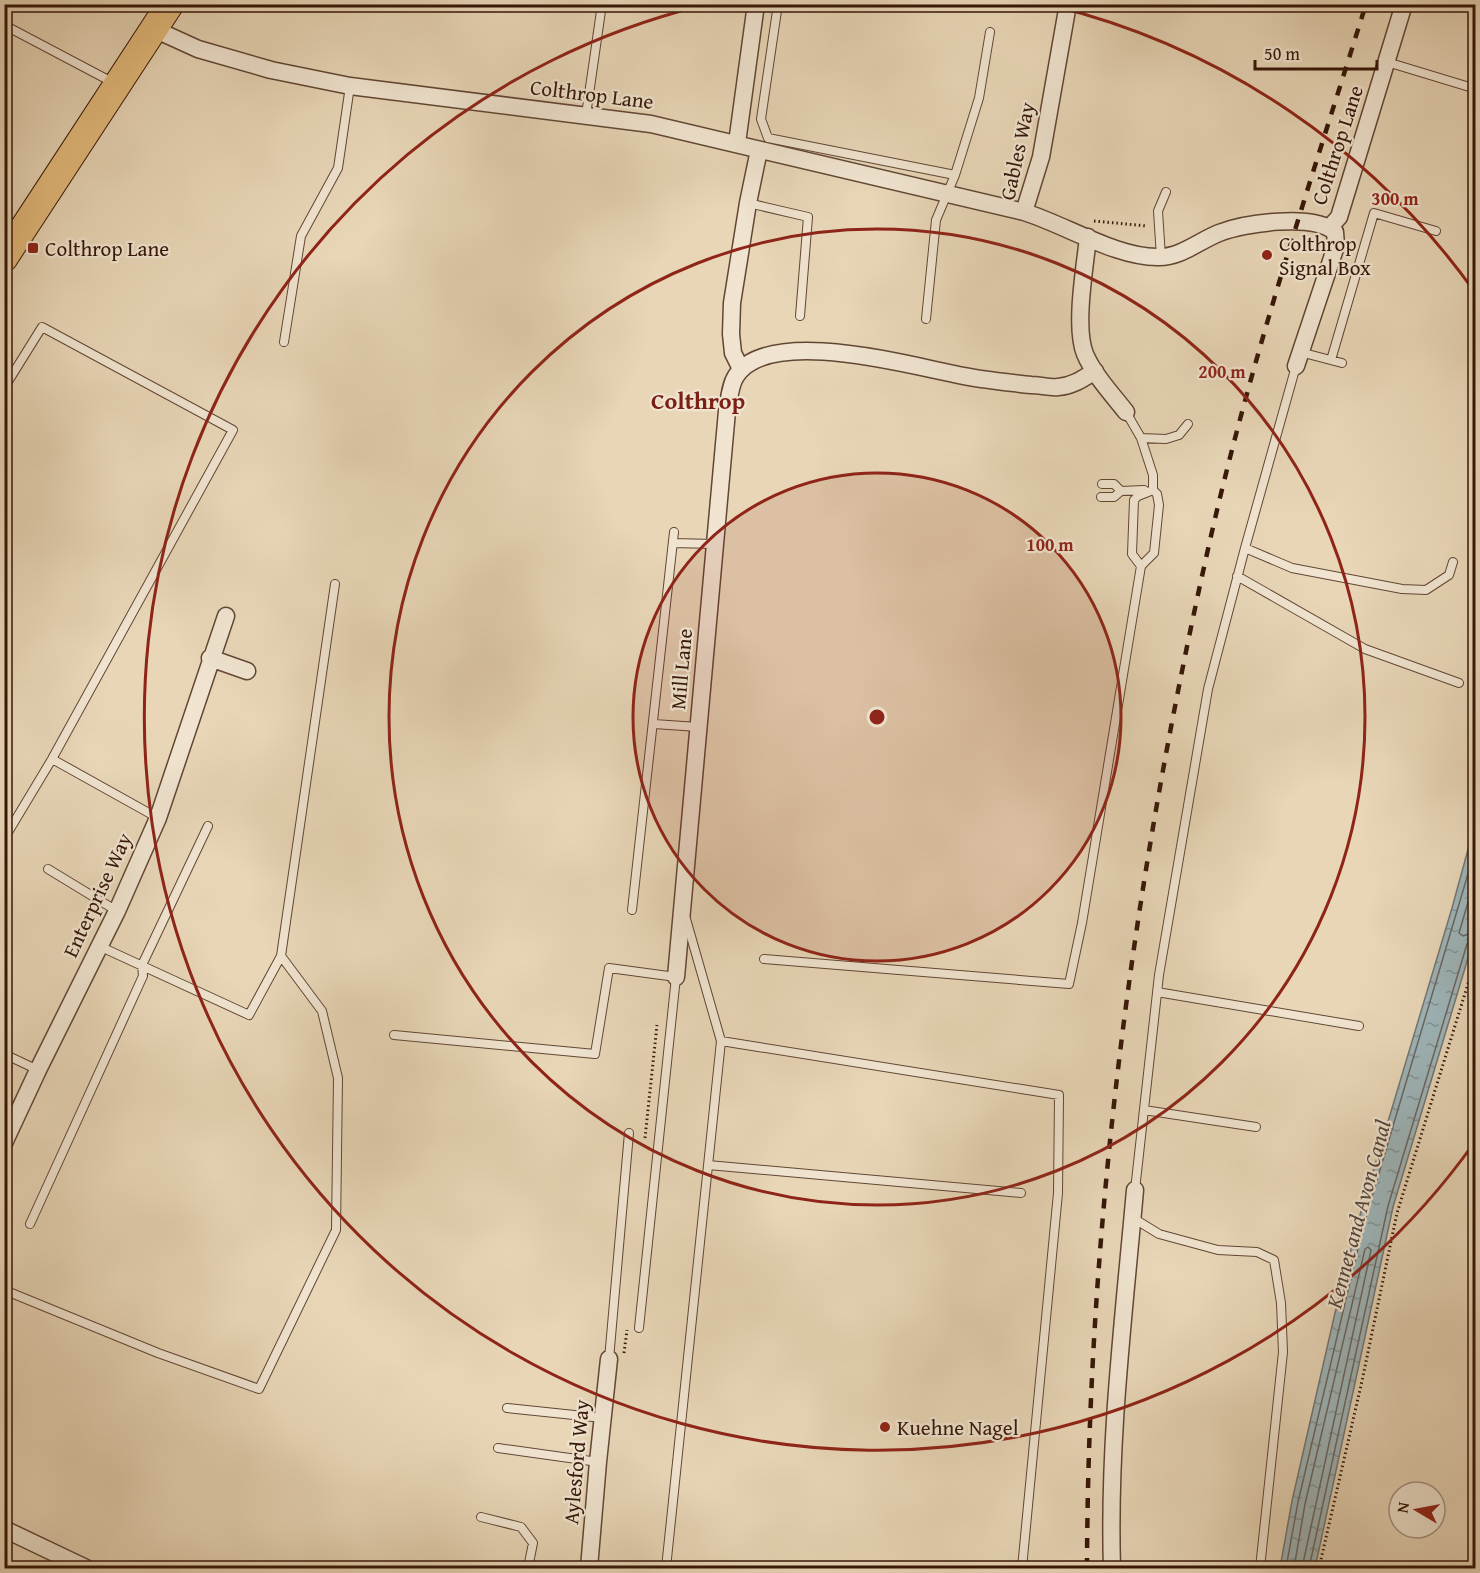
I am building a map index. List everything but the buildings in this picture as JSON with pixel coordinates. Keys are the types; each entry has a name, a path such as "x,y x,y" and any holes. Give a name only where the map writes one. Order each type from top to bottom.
{"main road":[{"path":"4,258 170,4"}],"street":[{"path":"737,143 756,4"},
{"name":"Gables Way","path":"1068,4 1041,157 1024,212 1088,237"},
{"name":"Colthrop Lane","path":"1088,237 1133,255 1161,257 1183,252 1212,236 1235,228 1307,221 1330,227 1339,218 1404,4"},
{"name":"Colthrop Lane","path":"154,29 198,50 244,64 350,86 651,124 1024,212"},
{"path":"759,150 732,303 731,334 734,353 741,369 766,356 805,351 856,353 992,381 1059,387 1081,381 1095,371"},
{"path":"1298,359 1336,246 1335,232 1330,227"},
{"path":"1088,237 1081,304 1081,334 1085,353 1095,371 1126,412"},
{"name":"Mill Lane","path":"676,977 727,411 734,378 741,369"},
{"name":"Enterprise Way","path":"4,1143 117,911 158,818 226,616"},
{"path":"210,658 247,671"},
{"path":"1112,1569 1110,1513 1124,1305 1135,1190"},
{"name":"Aylesford Way","path":"589,1569 609,1359"},
{"path":"4,1529 76,1566"}],"lane":[{"path":"586,115 602,4"},
{"path":"778,4 761,119 768,138 955,175"},
{"path":"4,25 117,85"},
{"path":"926,319 936,220 955,175 979,98 990,32"},
{"path":"1387,62 1476,89"},
{"path":"284,342 301,236 338,168 350,86"},
{"path":"1161,257 1158,211 1166,192"},
{"path":"748,203 808,217 800,316"},
{"path":"1331,360 1374,213 1436,231"},
{"path":"4,388 42,327 233,430 52,759 4,839"},
{"path":"1135,1190 1157,992 1208,689 1298,359 1331,360 1342,363"},
{"path":"764,958 1069,984 1082,923 1140,567 1154,553 1159,505 1154,490 1153,475 1141,438 1126,412"},
{"path":"1141,438 1166,439 1179,435 1188,424"},
{"path":"1102,484 1114,484 1121,491"},
{"path":"1101,497 1114,497 1121,491 1154,490"},
{"path":"1140,567 1132,554 1134,500 1154,490"},
{"path":"632,910 674,532"},
{"path":"673,543 715,544"},
{"path":"1245,548 1292,568 1402,589 1426,590 1449,575 1453,561"},
{"path":"1237,576 1365,648 1459,683"},
{"path":"99,946 249,1015 281,956 335,584"},
{"path":"654,724 698,727"},
{"path":"52,759 158,818"},
{"path":"30,1224 143,976 142,965 208,826"},
{"path":"48,869 117,911"},
{"path":"666,1569 721,1041 681,904"},
{"path":"4,1290 158,1353 259,1389 336,1230 338,1078 322,1011 281,956"},
{"path":"394,1035 595,1054 609,968 676,977 639,1328"},
{"path":"1157,992 1359,1026"},
{"path":"721,1041 1059,1095 1058,1193 1022,1569"},
{"path":"4,1054 38,1070"},
{"path":"1144,1110 1256,1127"},
{"path":"609,1359 629,1133"},
{"path":"708,1165 1021,1193"},
{"path":"1133,1218 1160,1234 1218,1250 1257,1252 1275,1260 1281,1303 1283,1352 1260,1569"},
{"path":"507,1408 603,1418"},
{"path":"498,1448 598,1462"},
{"path":"481,1517 521,1527 533,1543 528,1569"}],"path":[{"path":"1086,220 1158,227"},
{"path":"1319,1569 1362,1382 1397,1213 1476,958"}],"water":[{"path":"1475,824 1475,935 1393,1207 1315,1568 1280,1568 1292,1501 1357,1225"}],"railway":[{"path":"1087,1568 1089,1438 1106,1178 1120,1049 1159,791 1184,663 1227,469 1283,268 1366,4"}],"place":[{"name":"Colthrop Lane","path":"33,248"},
{"name":"Colthrop Signal Box","path":"1267,255"},
{"name":"Kuehne Nagel","path":"885,1427"}],"district":[{"name":"Colthrop","path":"698,400"}],"water label":[{"name":"Kennet and Avon Canal","path":"1358,1214"}]}
